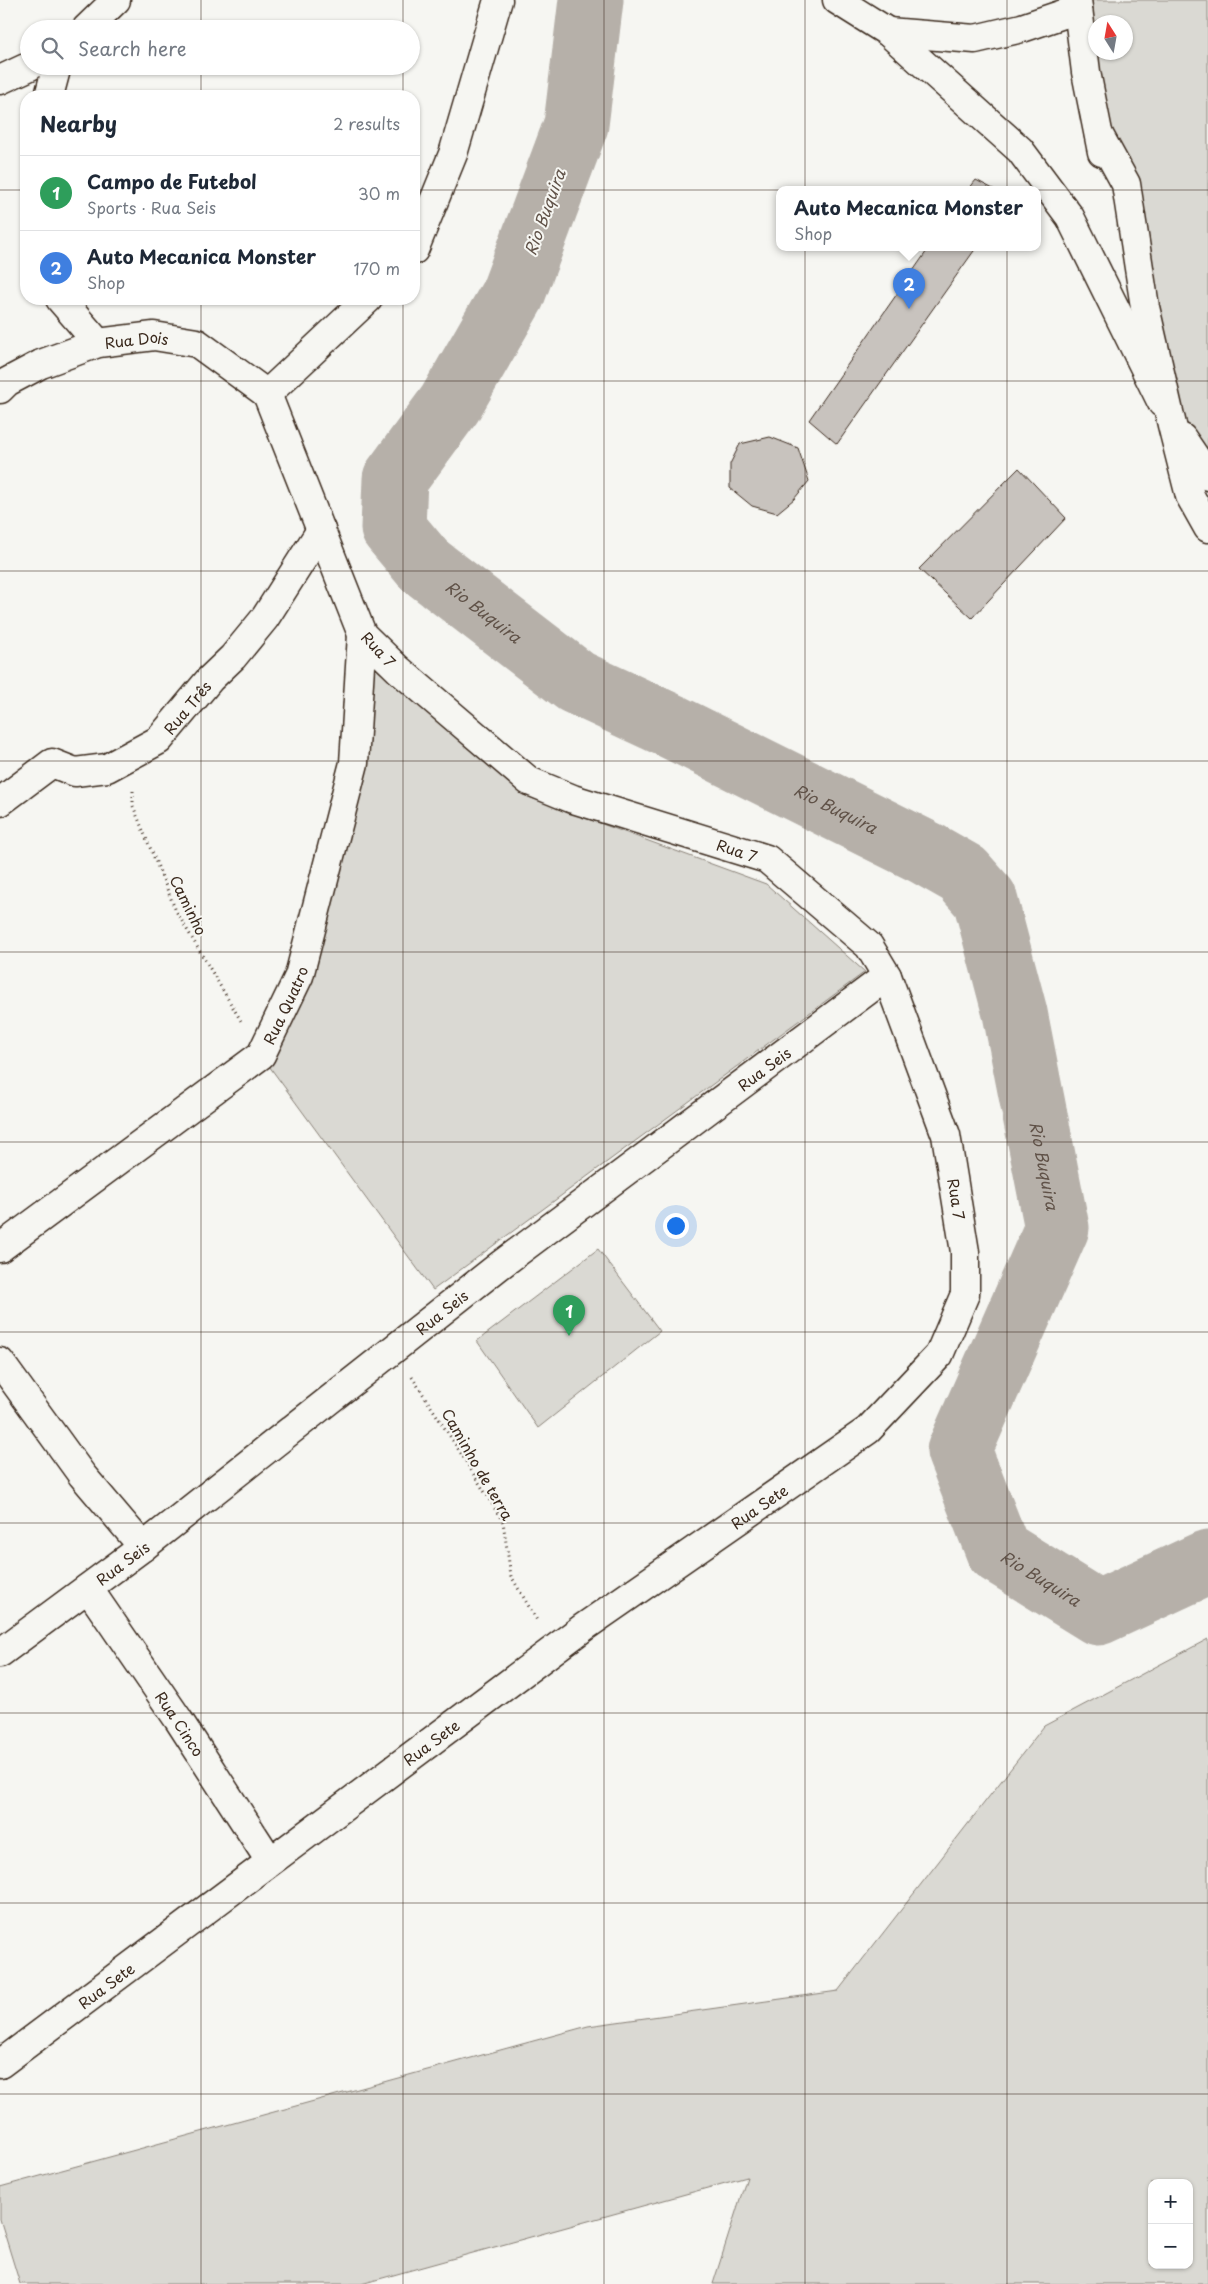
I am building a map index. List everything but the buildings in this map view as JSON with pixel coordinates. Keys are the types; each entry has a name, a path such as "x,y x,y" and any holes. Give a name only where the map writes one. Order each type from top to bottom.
{"street":[{"path":"95,20 116,0"},
{"path":"420,235 453,154 498,0"},
{"path":"838,0 888,32 1020,150 1070,217 1172,424 1208,476"},
{"path":"888,32 975,39 1022,28 1077,4 1086,72 1130,279 1145,307 1190,496 1208,528"},
{"path":"0,80 20,71"},
{"path":"51,90 55,75"},
{"path":"65,305 98,343"},
{"path":"266,394 362,305"},
{"name":"Rua Dois","path":"0,389 7,382 41,364 98,343 154,336 197,343 266,394"},
{"name":"Rua 7","path":"266,394 362,634 398,669 529,781 573,799 768,859 869,946 887,976 946,1135 965,1252 965,1294 939,1355 868,1430"},
{"name":"Rua Três","path":"0,802 52,763 75,772 107,768 159,740 210,679 234,657 265,618 321,530"},
{"name":"Rua Quatro","path":"0,1248 261,1056 299,976 354,763 362,634"},
{"name":"Rua Seis","path":"0,1653 143,1547 507,1260 887,976"},
{"path":"0,1362 82,1475 143,1547"},
{"name":"Rua Sete","path":"0,2064 555,1649 868,1430"},
{"name":"Rua Cinco","path":"88,1588 178,1719 270,1861"}],"path":[{"name":"Caminho","path":"134,753 133,806 176,911 261,1056"},
{"name":"Caminho de terra","path":"394,1350 503,1522 511,1576 555,1649"}],"shaded area":[{"path":"1077,0 1208,0 1208,481 1172,425 1145,307 1099,135"},
{"path":"361,656 523,795 766,884 865,972 433,1290 261,1055 299,976"},
{"path":"598,1249 660,1331 538,1428 477,1341"},
{"path":"1208,1639 1208,2284 713,2284 747,2177 361,2284 20,2284 0,2219 0,2187 588,2026 838,1991 1044,1726"}],"waterway":[{"name":"Rio Buquira","path":"591,0 576,125 513,294 450,404 395,479 393,528 424,565 576,682 673,727 926,853 963,874 985,899 1015,1013 1057,1228 959,1451 998,1551 1098,1613 1208,1562"}],"place":[{"name":"Auto Mecanica Monster","path":"909,309"},
{"name":"Campo de Futebol","path":"569,1336"}]}
